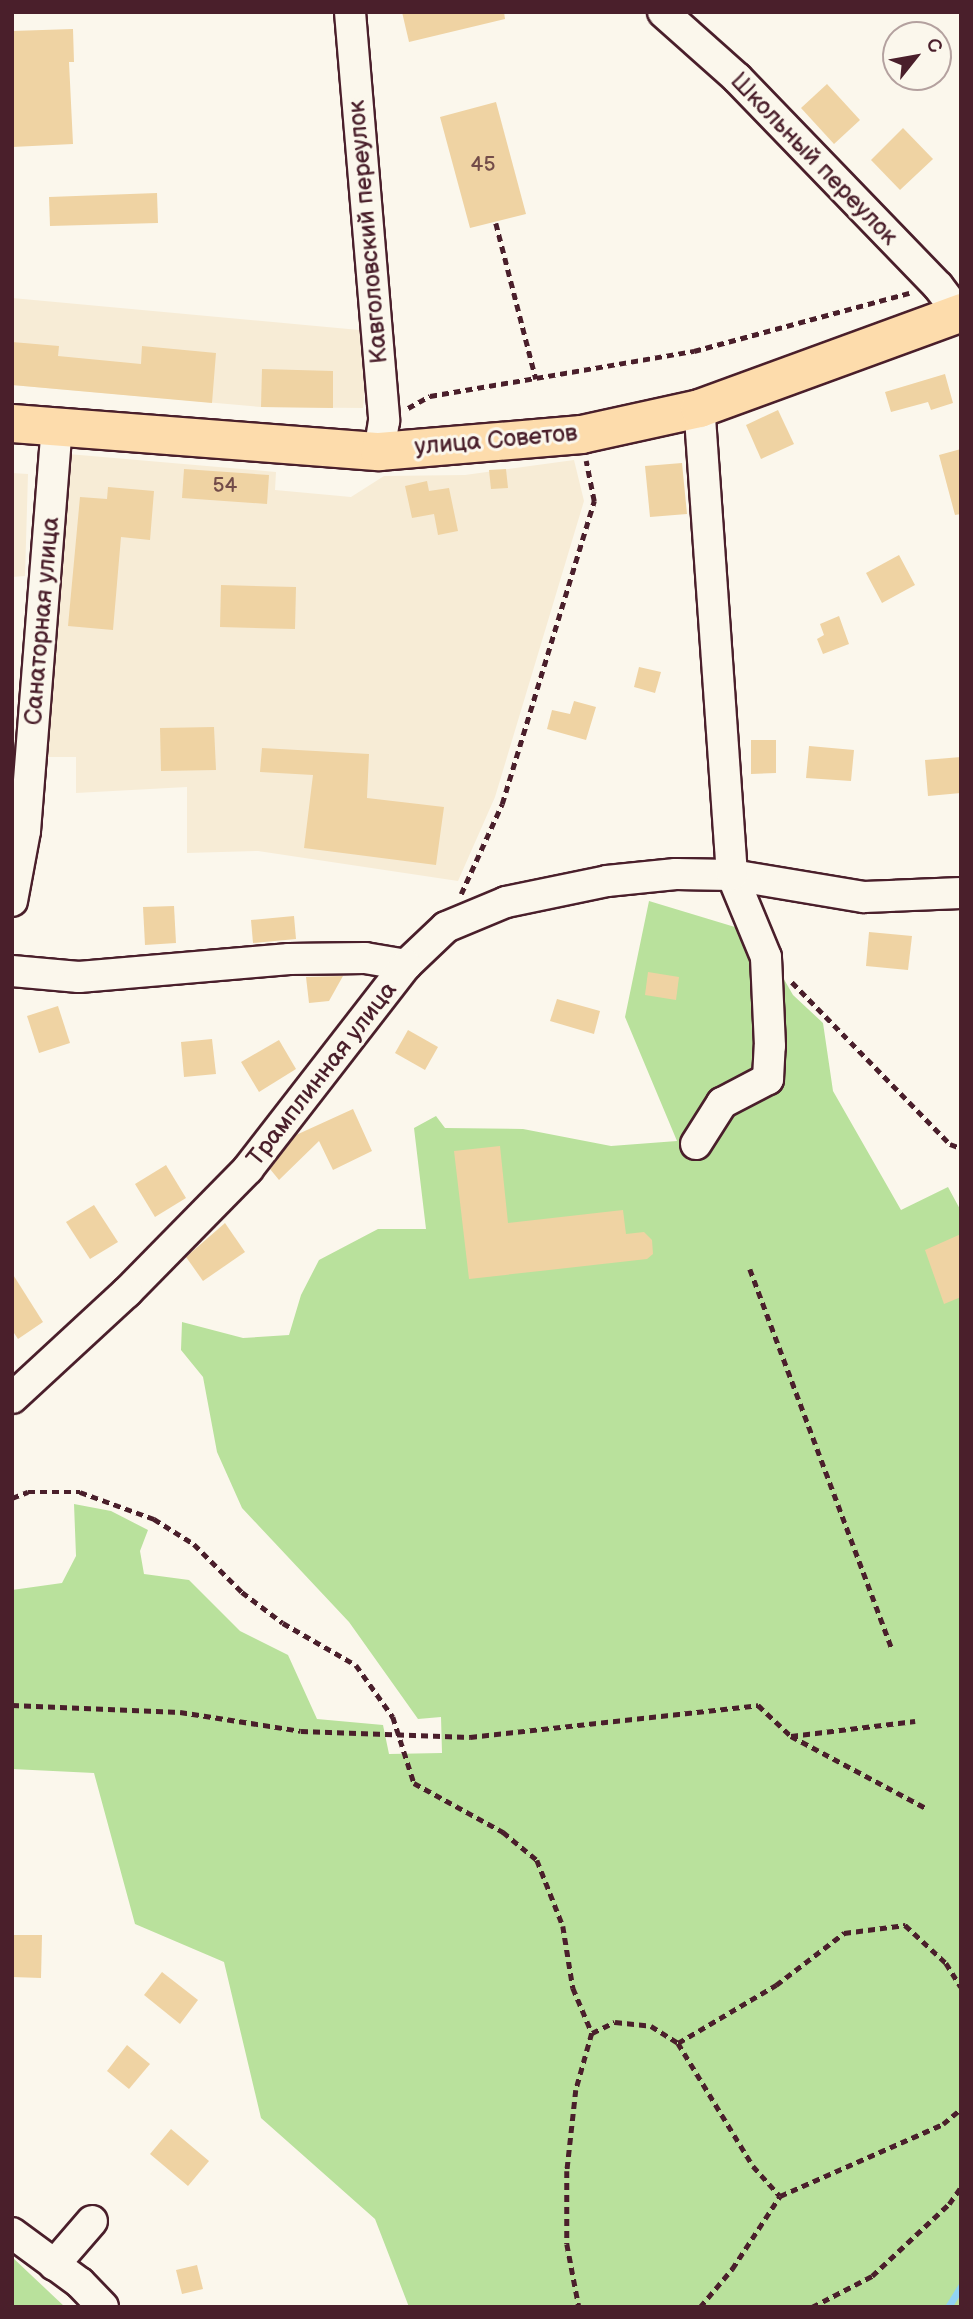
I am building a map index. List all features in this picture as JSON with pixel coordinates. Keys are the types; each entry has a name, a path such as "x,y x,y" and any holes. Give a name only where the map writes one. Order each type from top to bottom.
{"main road":[{"name":"улица Советов","path":"12,423 382,436 581,434 699,408 952,304"}],"street":[{"name":"Кавголовский переулок","path":"349,12 382,436"},
{"name":"Школьный переулок","path":"663,12 737,78 952,304"},
{"path":"696,1144 722,1103 768,1079 762,946 732,875 699,408"},
{"name":"Санаторная улица","path":"12,901 57,425"},
{"path":"406,965 446,927 506,902 607,881 676,874 732,875 864,897 961,892"},
{"name":"Трамплинная улица","path":"12,971 79,977 301,959 365,958 406,965 248,1169 127,1292 12,1398"},
{"path":"54,2265 92,2221"},
{"path":"12,2233 103,2307"}],"path":[{"path":"496,223 536,379"},
{"path":"382,436 430,396 952,304"},
{"path":"446,927 502,804 594,501 581,434"},
{"path":"762,946 950,1144 961,1148"},
{"path":"750,1269 892,1648"},
{"path":"12,1499 28,1492 80,1492 154,1519 194,1544 262,1608 323,1650 355,1665 401,1735 414,1783 494,1827 537,1860 563,1926 573,1988 592,2033 576,2090 567,2171 567,2244 579,2307"},
{"path":"12,1705 180,1712 301,1731 470,1737 758,1705 791,1736 928,1809"},
{"path":"791,1736 915,1721"},
{"path":"678,2043 776,1985 844,1934 905,1925 946,1963 961,1987"},
{"path":"592,2033 615,2022 651,2026 678,2043 753,2166 780,2196"},
{"path":"700,2307 732,2269 780,2196 943,2124 961,2109"},
{"path":"812,2307 872,2276 948,2204 961,2187"}],"shaded area":[{"path":"12,298 370,331 363,408 261,407 12,385"},
{"path":"68,454 276,472 275,490 351,497 384,476 465,475 574,460 584,501 495,797 458,881 258,851 187,853 187,787 76,793 76,757 37,757"},
{"path":"12,473 28,474 25,576 12,577"}],"green space":[{"path":"649,901 758,934 793,995 823,1023 833,1091 901,1210 948,1187 961,1211 961,2307 409,2307 375,2219 261,2118 224,1962 135,1924 94,1773 12,1769 12,1590 62,1583 76,1556 74,1504 111,1511 148,1530 140,1551 144,1574 189,1580 240,1631 288,1655 317,1719 383,1725 389,1754 442,1753 441,1717 418,1719 349,1622 242,1508 217,1452 203,1377 181,1350 182,1322 243,1338 289,1335 301,1295 319,1260 378,1229 426,1229 414,1128 436,1116 445,1128 523,1129 611,1146 677,1141 625,1017"},
{"path":"12,2257 65,2307 12,2307"}],"building":[{"path":"402,12 504,12 505,19 409,42"},
{"path":"73,29 74,62 69,62 73,144 12,147 12,31"},
{"path":"827,84 860,120 834,144 801,108"},
{"path":"496,102 526,214 470,228 440,117"},
{"path":"903,128 933,159 900,190 871,160"},
{"path":"157,193 158,223 50,226 49,197"},
{"path":"12,342 59,346 58,356 141,364 142,346 216,353 212,403 12,385"},
{"path":"262,369 333,371 333,408 261,407"},
{"path":"945,374 953,403 931,410 928,402 891,412 885,392"},
{"path":"778,410 794,444 761,459 746,425"},
{"path":"961,449 961,514 955,515 939,455"},
{"path":"682,463 687,514 650,517 645,466"},
{"path":"184,469 269,475 267,504 182,498"},
{"path":"506,469 508,488 491,489 489,470"},
{"path":"427,481 429,491 449,488 458,531 438,535 434,514 412,518 405,486"},
{"path":"108,487 154,491 150,540 121,537 113,630 68,626 80,497 107,499"},
{"path":"899,555 915,585 882,603 866,573"},
{"path":"221,585 296,587 295,629 220,627"},
{"path":"839,616 849,644 823,654 817,639 824,635 820,624"},
{"path":"639,667 661,672 655,693 634,687"},
{"path":"574,701 596,707 586,740 547,729 552,710 570,714"},
{"path":"214,727 216,770 161,771 160,728"},
{"path":"751,740 776,740 776,773 751,774"},
{"path":"809,746 854,750 851,781 806,778"},
{"path":"262,748 369,754 367,798 444,807 436,865 304,848 313,775 260,772"},
{"path":"961,757 961,793 928,796 925,760"},
{"path":"174,906 176,943 145,945 143,907"},
{"path":"294,916 296,939 253,943 251,920"},
{"path":"869,932 912,936 908,970 866,966"},
{"path":"648,972 679,977 676,1000 645,995"},
{"path":"343,976 329,1001 309,1003 306,977"},
{"path":"557,999 600,1011 594,1034 550,1021"},
{"path":"58,1006 70,1043 39,1053 27,1016"},
{"path":"408,1030 438,1047 425,1070 395,1053"},
{"path":"212,1039 216,1074 184,1077 181,1042"},
{"path":"279,1040 296,1069 259,1092 241,1062"},
{"path":"353,1109 372,1151 333,1170 319,1141 279,1180 270,1169 296,1135"},
{"path":"500,1146 508,1223 623,1210 626,1234 644,1232 652,1240 653,1254 647,1259 469,1279 454,1151"},
{"path":"166,1165 186,1198 155,1217 135,1184"},
{"path":"94,1205 118,1242 90,1259 66,1222"},
{"path":"225,1223 245,1252 203,1281 186,1257"},
{"path":"961,1234 961,1297 944,1304 925,1250"},
{"path":"12,1273 43,1322 18,1339 12,1330"},
{"path":"12,1935 42,1935 41,1978 12,1977"},
{"path":"162,1972 198,2000 180,2024 144,1995"},
{"path":"127,2045 150,2064 129,2089 107,2071"},
{"path":"171,2129 209,2161 188,2186 150,2154"},
{"path":"197,2265 203,2289 182,2294 176,2270"}],"waterway":[{"path":"948,2307 961,2286"}]}
